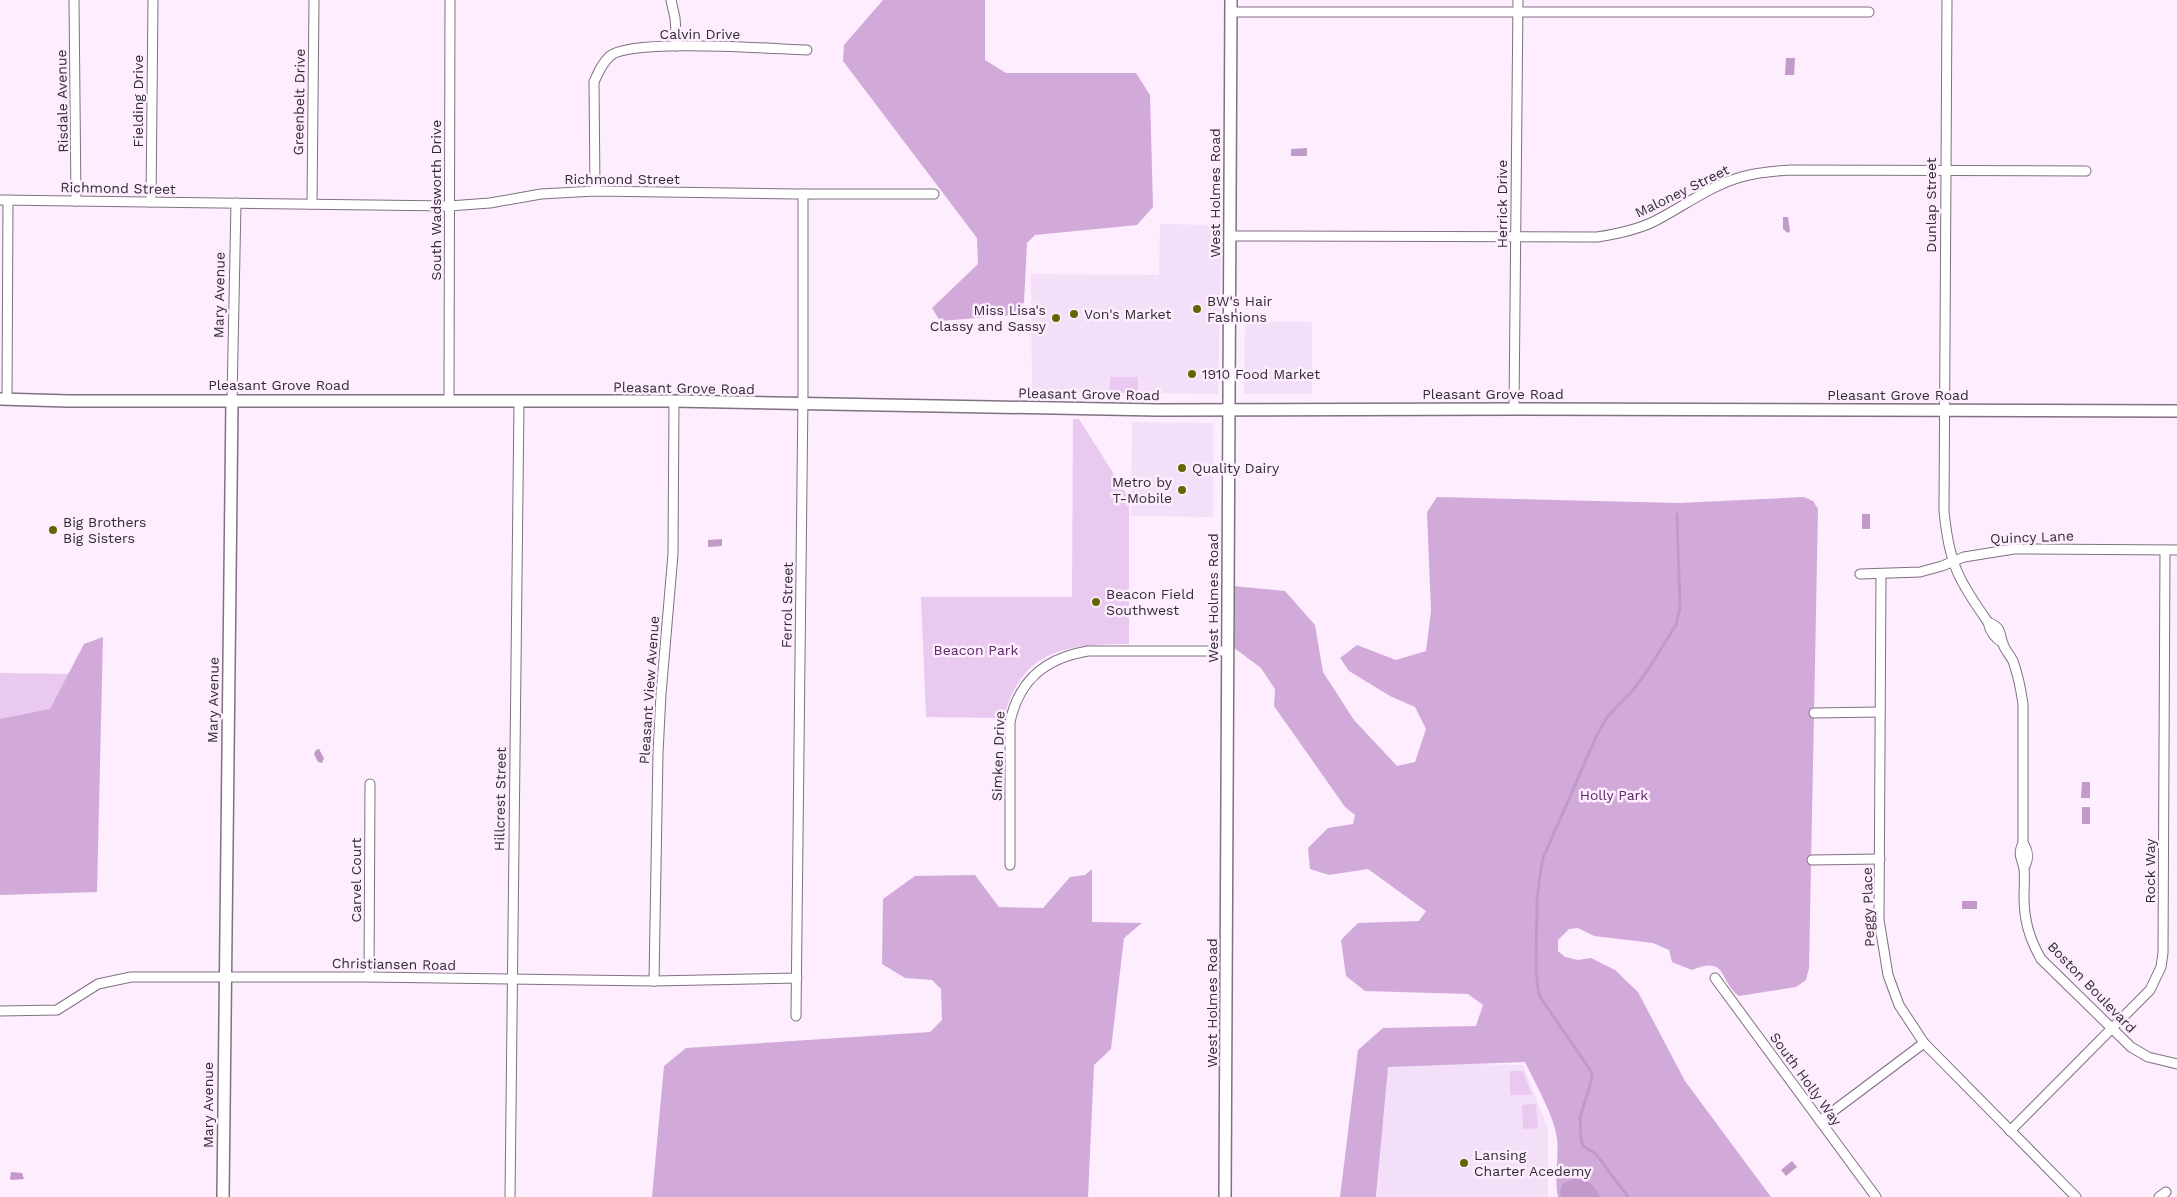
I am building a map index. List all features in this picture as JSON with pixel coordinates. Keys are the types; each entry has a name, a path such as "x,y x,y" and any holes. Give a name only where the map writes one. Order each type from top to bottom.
{"street":[{"name":"Risdale Avenue","path":"74,0 76,201"},
{"name":"Fielding Drive","path":"151,202 153,0"},
{"name":"Greenbelt Drive","path":"312,204 314,0"},
{"name":"South Wadsworth Drive","path":"449,400 450,0"},
{"path":"671,0 675,18 677,46"},
{"name":"West Holmes Road","path":"1225,1197 1231,0"},
{"name":"Herrick Drive","path":"1514,409 1518,0"},
{"name":"Dunlap Street","path":"1945,410 1947,0"},
{"path":"1231,12 1869,12"},
{"name":"Calvin Drive","path":"595,190 594,82 600,69 610,56 628,50 677,46 807,50"},
{"name":"Maloney Street","path":"1230,236 1596,237 1617,234 1654,221 1716,187 1739,177 1761,172 1790,170 2086,170"},
{"name":"Richmond Street","path":"4,200 449,206 490,203 541,194 595,190 803,194 934,194"},
{"name":"Ferrol Street","path":"796,1016 803,405 803,194"},
{"path":"4,200 4,399"},
{"name":"Mary Avenue","path":"223,1197 224,978 236,203"},
{"name":"Pleasant Grove Road","path":"4,399 68,401 674,401 803,405 1229,410 2177,411"},
{"name":"Hillcrest Street","path":"510,1197 519,401"},
{"name":"Pleasant View Avenue","path":"654,982 658,752 661,694 674,554 674,401"},
{"name":"Boston Boulevard","path":"1945,410 1944,511 1952,562 1968,594 1988,622 1996,626 2002,634 2003,643 2020,682 2024,704 2024,844 2027,850 2028,861 2024,868 2024,910 2026,926 2032,944 2041,959 2131,1047 2148,1057 2177,1064"},
{"name":"Quincy Lane","path":"1860,574 1920,572 1964,557 2014,549 2177,550"},
{"name":"Rock Way","path":"2010,1131 2150,990 2161,967 2163,953 2166,550"},
{"name":"Peggy Place","path":"1881,574 1879,920 1888,975 1899,1005 1924,1043 2076,1197"},
{"name":"Simken Drive","path":"1010,865 1010,722 1014,704 1036,672 1053,661 1074,653 1088,651 1228,651"},
{"path":"1814,713 1880,712"},
{"name":"Carvel Court","path":"369,977 370,784"},
{"path":"1812,860 1880,859"},
{"name":"Christiansen Road","path":"0,1011 57,1010 98,984 131,977 369,977 654,982 797,978"},
{"name":"South Holly Way","path":"1714,978 1876,1197"},
{"path":"1820,1121 1924,1043"}],"shaded area":[{"path":"1786,58 1795,58 1794,75 1785,75"},
{"path":"1307,148 1307,156 1291,156 1291,149"},
{"path":"1783,217 1788,217 1790,231 1788,233 1783,229"},
{"path":"1160,224 1222,225 1218,394 1032,392 1031,274 1159,275"},
{"path":"1245,321 1312,322 1312,394 1244,394"},
{"path":"1132,422 1213,423 1213,517 1131,516"},
{"path":"1862,514 1870,514 1870,529 1862,529"},
{"path":"722,539 722,546 708,547 708,540"},
{"path":"319,749 324,758 322,763 318,762 314,754"},
{"path":"2082,782 2090,782 2090,798 2081,798"},
{"path":"2082,807 2090,807 2090,824 2082,824"},
{"path":"1962,901 1977,901 1977,909 1962,909"},
{"name":"Lansing Charter Acedemy","path":"1387,1063 1523,1065 1548,1129 1548,1197 1377,1197"},
{"path":"1792,1161 1797,1167 1786,1176 1781,1170"},
{"path":"11,1172 22,1173 24,1179 10,1179"},
{"path":"1574,1179 1590,1183 1600,1197 1561,1197 1562,1184"}],"green space":[{"path":"883,0 985,0 985,60 1006,73 1136,73 1150,95 1153,207 1137,225 1035,235 1027,243 1024,302 1014,315 940,321 932,308 978,264 977,238 843,61 844,45"},
{"path":"1110,377 1138,377 1138,393 1110,393"},
{"name":"Beacon Park","path":"1073,419 1079,419 1129,498 1129,644 1086,646 1067,649 1050,655 1035,664 1022,677 1012,695 1004,718 926,717 921,597 1072,597"},
{"name":"Holly Park","path":"1437,497 1679,503 1804,497 1813,501 1818,509 1809,968 1806,980 1796,987 1739,996 1732,990 1717,967 1712,965 1703,966 1692,970 1672,962 1669,950 1653,943 1594,936 1578,928 1569,929 1558,940 1558,951 1565,957 1578,960 1591,958 1615,970 1638,992 1685,1081 1771,1197 1558,1197 1556,1182 1557,1138 1555,1129 1544,1100 1525,1062 1388,1067 1376,1197 1340,1197 1358,1050 1383,1028 1476,1026 1483,1005 1468,994 1365,991 1346,976 1341,940 1358,923 1419,921 1426,911 1368,869 1329,875 1310,869 1308,848 1328,828 1353,824 1355,815 1345,807 1274,706 1275,689 1261,668 1233,647 1233,586 1285,591 1315,625 1323,672 1354,720 1397,766 1415,762 1426,729 1415,707 1390,696 1349,671 1340,658 1357,645 1396,660 1426,651 1431,611 1427,512"},
{"path":"103,637 97,892 0,895 0,719 50,709 84,644"},
{"path":"0,673 75,674 0,872"},
{"path":"1092,869 1092,922 1142,923 1124,938 1111,1049 1094,1065 1088,1197 652,1197 664,1066 686,1048 930,1032 942,1020 941,989 932,980 905,978 882,964 883,899 915,876 975,875 999,907 1043,908 1070,877 1085,875"},
{"path":"1510,1071 1523,1071 1532,1095 1510,1095"},
{"path":"1536,1104 1538,1128 1523,1129 1522,1105"}],"waterway":[{"path":"1628,1197 1596,1154 1583,1146 1580,1118 1592,1078 1591,1071 1540,997 1536,971 1537,902 1543,858 1596,737 1607,717 1633,690 1649,668 1676,625 1680,608 1677,514"}],"place":[{"name":"BW's Hair Fashions","path":"1197,309"},
{"name":"Von's Market","path":"1074,314"},
{"name":"Miss Lisa's Classy and Sassy","path":"1056,318"},
{"name":"1910 Food Market","path":"1192,374"},
{"name":"Quality Dairy","path":"1182,468"},
{"name":"Metro by T-Mobile","path":"1182,490"},
{"name":"Big Brothers Big Sisters","path":"53,530"},
{"name":"Beacon Field Southwest","path":"1096,602"},
{"name":"Lansing Charter Acedemy","path":"1464,1163"}]}
